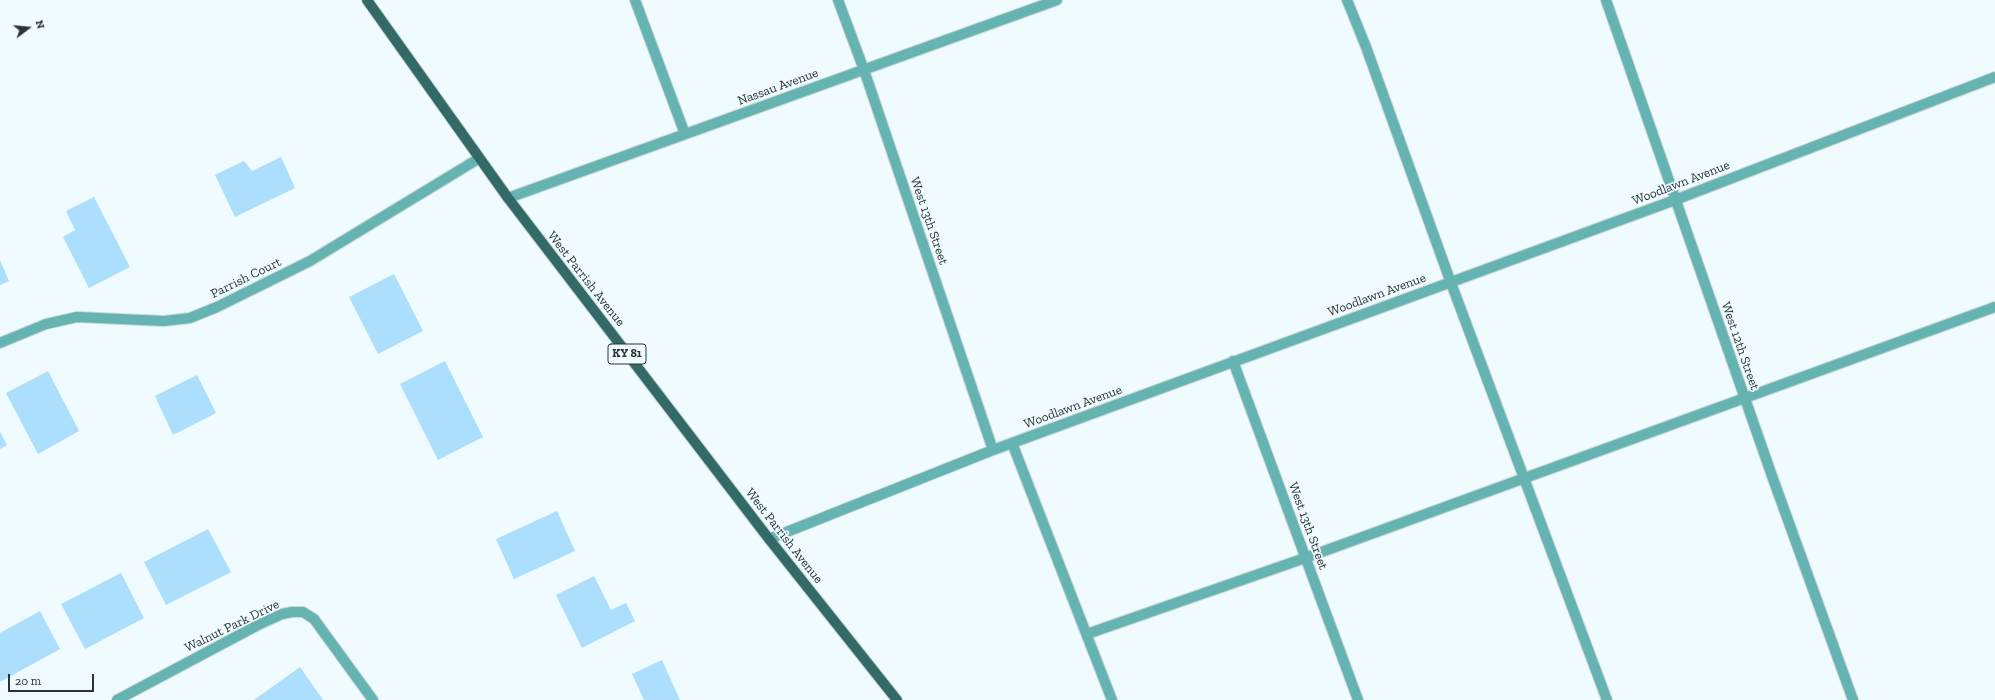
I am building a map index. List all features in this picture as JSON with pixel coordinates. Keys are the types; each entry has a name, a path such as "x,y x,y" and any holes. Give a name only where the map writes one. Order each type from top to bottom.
{"main road":[{"name":"West Parrish Avenue","path":"367,0 478,159 769,539 896,700"}],"street":[{"path":"635,0 685,134"},
{"name":"West 13th Street","path":"838,0 864,70 993,450"},
{"name":"Nassau Avenue","path":"508,198 1057,0"},
{"path":"1347,0 1369,54 1451,282 1607,700"},
{"name":"West 12th Street","path":"1606,0 1744,397 1853,700"},
{"name":"Woodlawn Avenue","path":"769,539 993,450 1675,200 1995,77"},
{"name":"Parrish Court","path":"0,343 46,324 77,317 164,321 190,318 217,307 310,261 478,159"},
{"path":"1087,634 1305,558 1744,397 1995,307"},
{"name":"West 13th Street","path":"1233,361 1358,700"},
{"path":"1012,443 1112,700"},
{"name":"Walnut Park Drive","path":"117,700 258,625 282,614 292,612 303,612 314,619 373,700"}],"building":[{"path":"281,157 295,188 235,217 215,175 244,161 252,171"},
{"path":"94,197 130,267 89,288 63,237 75,230 66,211"},
{"path":"0,260 9,281 0,285"},
{"path":"394,274 423,331 378,354 349,297"},
{"path":"445,361 483,437 438,460 400,384"},
{"path":"48,371 79,431 38,454 6,393"},
{"path":"197,375 216,413 173,435 155,396"},
{"path":"0,432 7,445 0,449"},
{"path":"557,511 575,551 514,579 496,539"},
{"path":"208,529 231,572 166,605 144,562"},
{"path":"121,573 144,618 85,649 61,604"},
{"path":"594,576 611,610 626,603 635,621 582,648 556,595"},
{"path":"40,611 60,649 0,682 0,633"},
{"path":"662,660 680,700 644,700 632,674"},
{"path":"300,667 323,700 254,700"}]}
